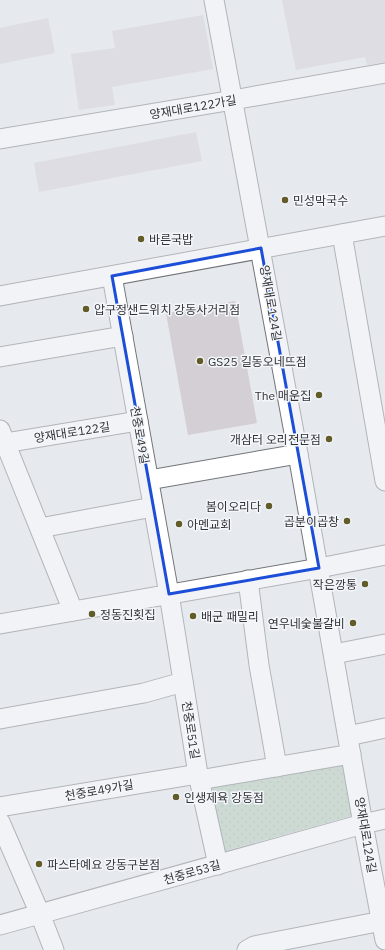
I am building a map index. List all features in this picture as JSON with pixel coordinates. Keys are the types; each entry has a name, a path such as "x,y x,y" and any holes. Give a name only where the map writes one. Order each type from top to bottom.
{"street":[{"name":"양재대로124길","path":"214,0 261,248 385,940"},
{"name":"양재대로122가길","path":"0,139 233,100 385,72"},
{"path":"0,296 385,226"},
{"path":"342,234 385,481"},
{"name":"천중로49길","path":"112,276 169,594"},
{"path":"0,357 123,336"},
{"name":"양재대로122길","path":"73,611 3,437 138,421"},
{"path":"148,480 298,454"},
{"path":"40,528 153,507"},
{"path":"0,624 385,555"},
{"path":"248,580 259,665 277,767"},
{"name":"천중로51길","path":"169,594 198,777 218,865"},
{"path":"334,654 385,644"},
{"path":"0,719 144,693 183,682"},
{"path":"198,777 277,767 350,745 385,728"},
{"name":"천중로49가길","path":"0,807 198,777"},
{"name":"천중로53길","path":"0,925 385,819"},
{"path":"0,822 54,950"},
{"path":"247,950 254,946 382,917"}],"highlighted area":[{"path":"261,248 319,568 169,594 112,276"}],"green space":[{"path":"346,761 352,816 225,851 210,784"}],"building":[{"path":"282,0 385,0 385,62 367,65 365,57 296,70"},
{"path":"203,15 213,69 112,87 115,105 79,110 71,54 115,48 112,31"},
{"path":"48,18 55,53 0,64 0,28"},
{"path":"196,132 202,161 39,192 34,163"},
{"path":"235,301 257,423 188,435 166,313"}],"place":[{"name":"민성막국수","path":"285,200"},
{"name":"바른국밥","path":"141,239"},
{"name":"압구정샌드위치 강동사거리점","path":"86,309"},
{"name":"GS25 길동오네뜨점","path":"200,361"},
{"name":"The 매운집","path":"319,395"},
{"name":"개삼터 오리전문점","path":"329,439"},
{"name":"봄이오리다","path":"269,506"},
{"name":"곱분이곱창","path":"347,521"},
{"name":"아멘교회","path":"179,524"},
{"name":"작은깡통","path":"365,584"},
{"name":"정동진횟집","path":"92,614"},
{"name":"배군 패밀리","path":"193,616"},
{"name":"연우네숯불갈비","path":"353,623"},
{"name":"인생제육 강동점","path":"176,797"},
{"name":"파스타예요 강동구본점","path":"39,864"}]}
